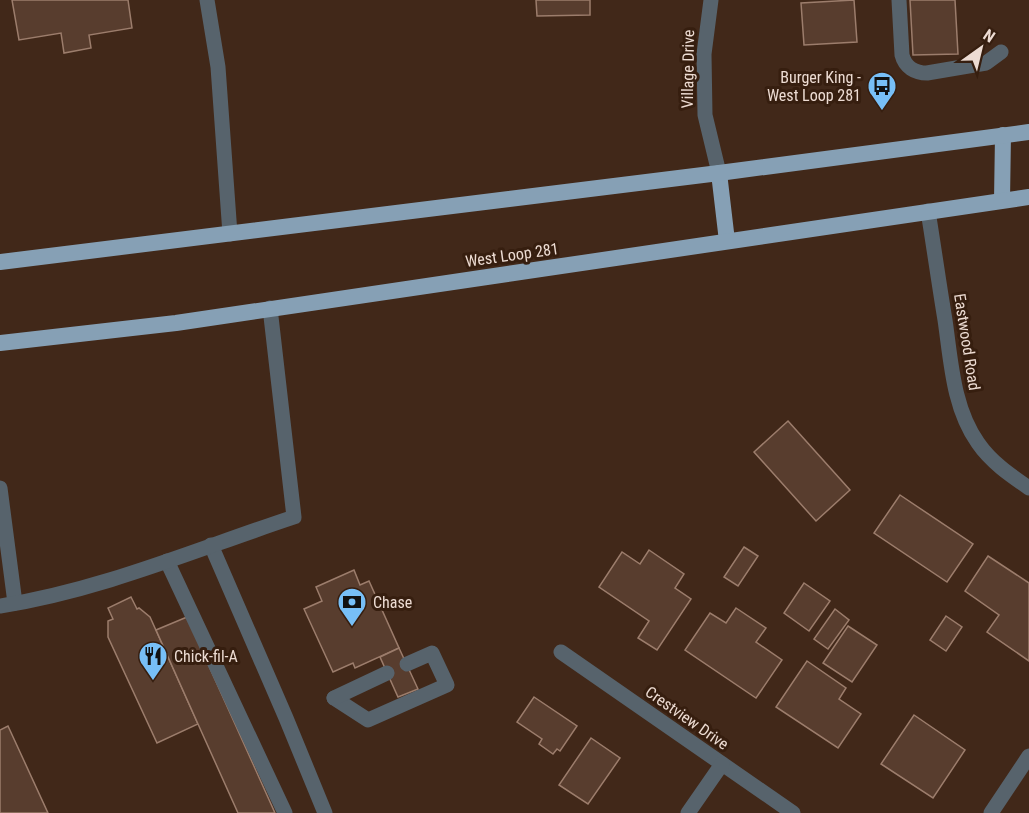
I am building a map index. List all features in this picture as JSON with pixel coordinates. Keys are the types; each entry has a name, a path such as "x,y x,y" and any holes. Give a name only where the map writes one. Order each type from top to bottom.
{"highway":[{"path":"0,262 719,173 1029,132"},
{"path":"1002,200 1003,135"},
{"path":"719,173 727,241"},
{"name":"West Loop 281","path":"0,343 176,323 1029,196"}],"street":[{"path":"207,0 218,67 230,234"},
{"name":"Village Drive","path":"711,0 704,54 704,96 705,115 719,173"},
{"path":"899,0 902,55 903,60 913,70 927,73 986,63 1001,52"},
{"name":"Eastwood Road","path":"928,211 960,408 977,443 1000,468 1029,488"},
{"path":"0,488 7,605 137,573 211,544 294,517 270,308"},
{"path":"211,544 325,813"},
{"path":"167,561 285,813"},
{"name":"Crestview Drive","path":"561,652 793,813"},
{"path":"387,673 334,698 368,720 447,685 432,653 407,664"},
{"path":"991,813 1029,756"},
{"path":"688,813 722,764"}],"building":[{"path":"12,0 128,0 132,28 89,35 91,48 64,53 61,33 19,40"},
{"path":"536,0 590,0 590,15 537,16"},
{"path":"854,0 857,42 804,45 801,3"},
{"path":"910,0 955,0 958,54 913,55"},
{"path":"788,421 850,490 816,521 754,452"},
{"path":"900,495 973,544 947,582 874,533"},
{"path":"744,547 758,556 738,586 724,577"},
{"path":"649,550 684,574 675,588 691,599 657,650 638,638 649,621 599,587 622,552 640,564"},
{"path":"988,556 1029,583 1029,661 987,632 999,615 965,591"},
{"name":"Chase","path":"354,570 360,585 369,581 399,648 355,668 353,663 333,672 304,609 322,601 316,587"},
{"path":"804,583 830,601 809,631 784,613"},
{"name":"Chick-fil-A","path":"131,597 137,609 139,608 150,617 198,724 157,743 108,637 108,621 113,619 108,608"},
{"path":"736,608 766,628 756,642 782,660 756,698 685,650 710,613 726,623"},
{"path":"835,609 849,620 828,649 814,639"},
{"path":"946,616 962,627 946,651 930,640"},
{"path":"187,617 275,813 238,813 198,724 156,630"},
{"path":"848,626 877,645 852,682 823,663"},
{"path":"399,648 418,689 398,697 380,657"},
{"path":"807,661 846,688 839,699 861,714 838,748 776,707"},
{"path":"534,697 577,726 560,751 557,749 553,754 539,744 542,739 517,722"},
{"path":"914,715 965,750 933,798 881,764"},
{"path":"8,726 48,813 0,813 0,730"},
{"path":"591,738 620,758 588,804 559,785"}],"place":[{"name":"Burger King - West Loop 281","path":"882,112"},
{"name":"Chase","path":"352,628"},
{"name":"Chick-fil-A","path":"153,682"}]}
